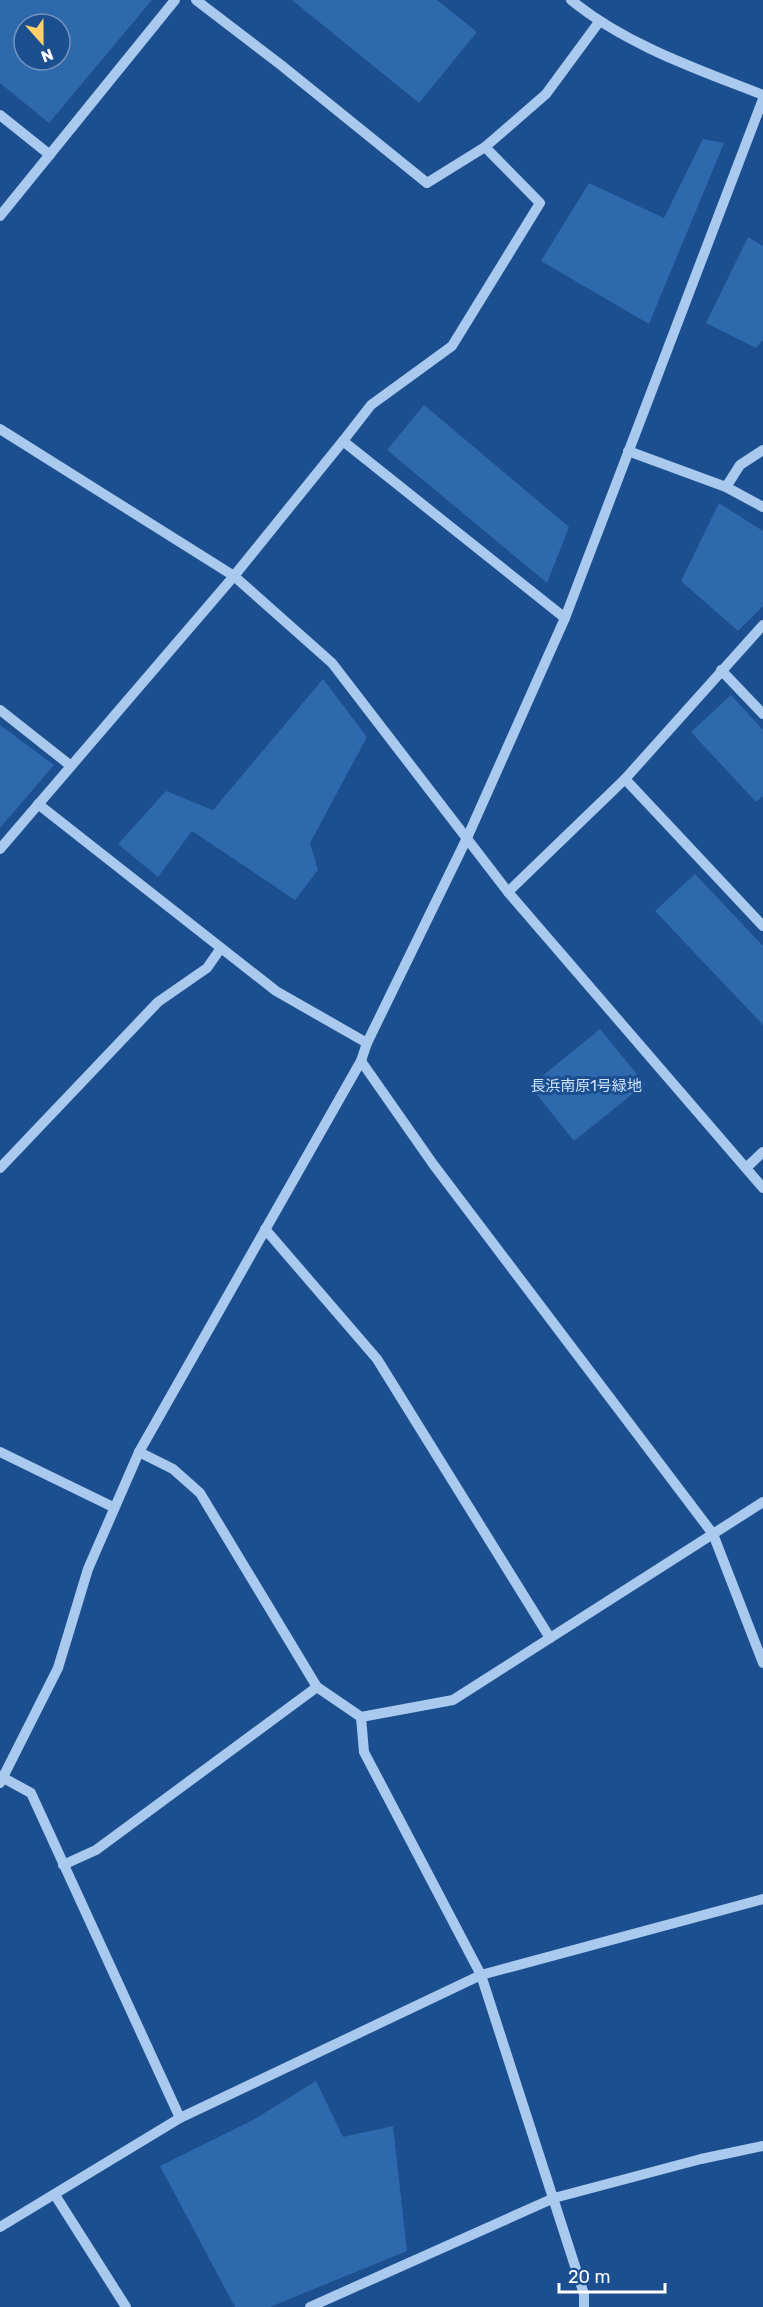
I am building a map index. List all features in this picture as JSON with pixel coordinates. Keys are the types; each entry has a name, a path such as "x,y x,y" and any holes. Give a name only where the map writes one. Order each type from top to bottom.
{"street":[{"path":"0,216 175,0"},
{"path":"196,0 281,64 426,183 485,147 546,94 599,22"},
{"path":"180,2118 31,1793 1,1779 58,1668 88,1569 113,1508 140,1452 361,1061 366,1043 467,838 565,618 763,97 688,65 599,22 571,0"},
{"path":"0,115 50,155"},
{"path":"0,849 234,576 371,405 452,346 540,203 485,147"},
{"path":"0,429 234,576 332,663 508,892 763,1188"},
{"path":"343,441 565,618"},
{"path":"726,487 741,465 763,450"},
{"path":"628,451 726,487 763,507"},
{"path":"508,892 625,779 763,626"},
{"path":"721,670 763,714"},
{"path":"0,710 71,766"},
{"path":"625,779 763,926"},
{"path":"38,804 276,991 366,1043"},
{"path":"0,1168 158,1002 207,968 221,948"},
{"path":"361,1061 433,1164 713,1534 763,1663"},
{"path":"746,1168 763,1152"},
{"path":"265,1229 377,1359 550,1638"},
{"path":"0,1452 113,1508"},
{"path":"140,1452 173,1469 200,1493 317,1687 361,1718 453,1700 763,1502"},
{"path":"63,1865 96,1850 317,1687"},
{"path":"361,1718 364,1752 481,1975 554,2198 584,2294 585,2307"},
{"path":"0,2228 180,2118 481,1975 763,1899"},
{"path":"310,2307 554,2198 702,2159 763,2146"},
{"path":"55,2195 126,2307"}],"green space":[{"path":"0,0 152,0 49,123 0,83"},
{"path":"292,0 437,0 477,32 419,103"},
{"path":"703,139 724,143 649,324 541,261 589,183 664,218"},
{"path":"748,237 763,246 763,340 756,348 706,323"},
{"path":"424,405 569,527 547,583 387,450"},
{"path":"719,503 763,531 763,606 738,631 681,581"},
{"path":"323,679 367,737 310,843 318,870 295,900 192,831 158,877 118,844 166,791 213,810"},
{"path":"731,695 763,730 763,796 756,802 691,732"},
{"path":"0,725 54,765 0,828"},
{"path":"695,874 763,946 763,1025 655,911"},
{"name":"長浜南原1号緑地","path":"600,1029 645,1084 574,1141 530,1086"},
{"path":"316,2081 343,2137 393,2126 407,2251 270,2307 235,2307 160,2166 253,2120"}]}
